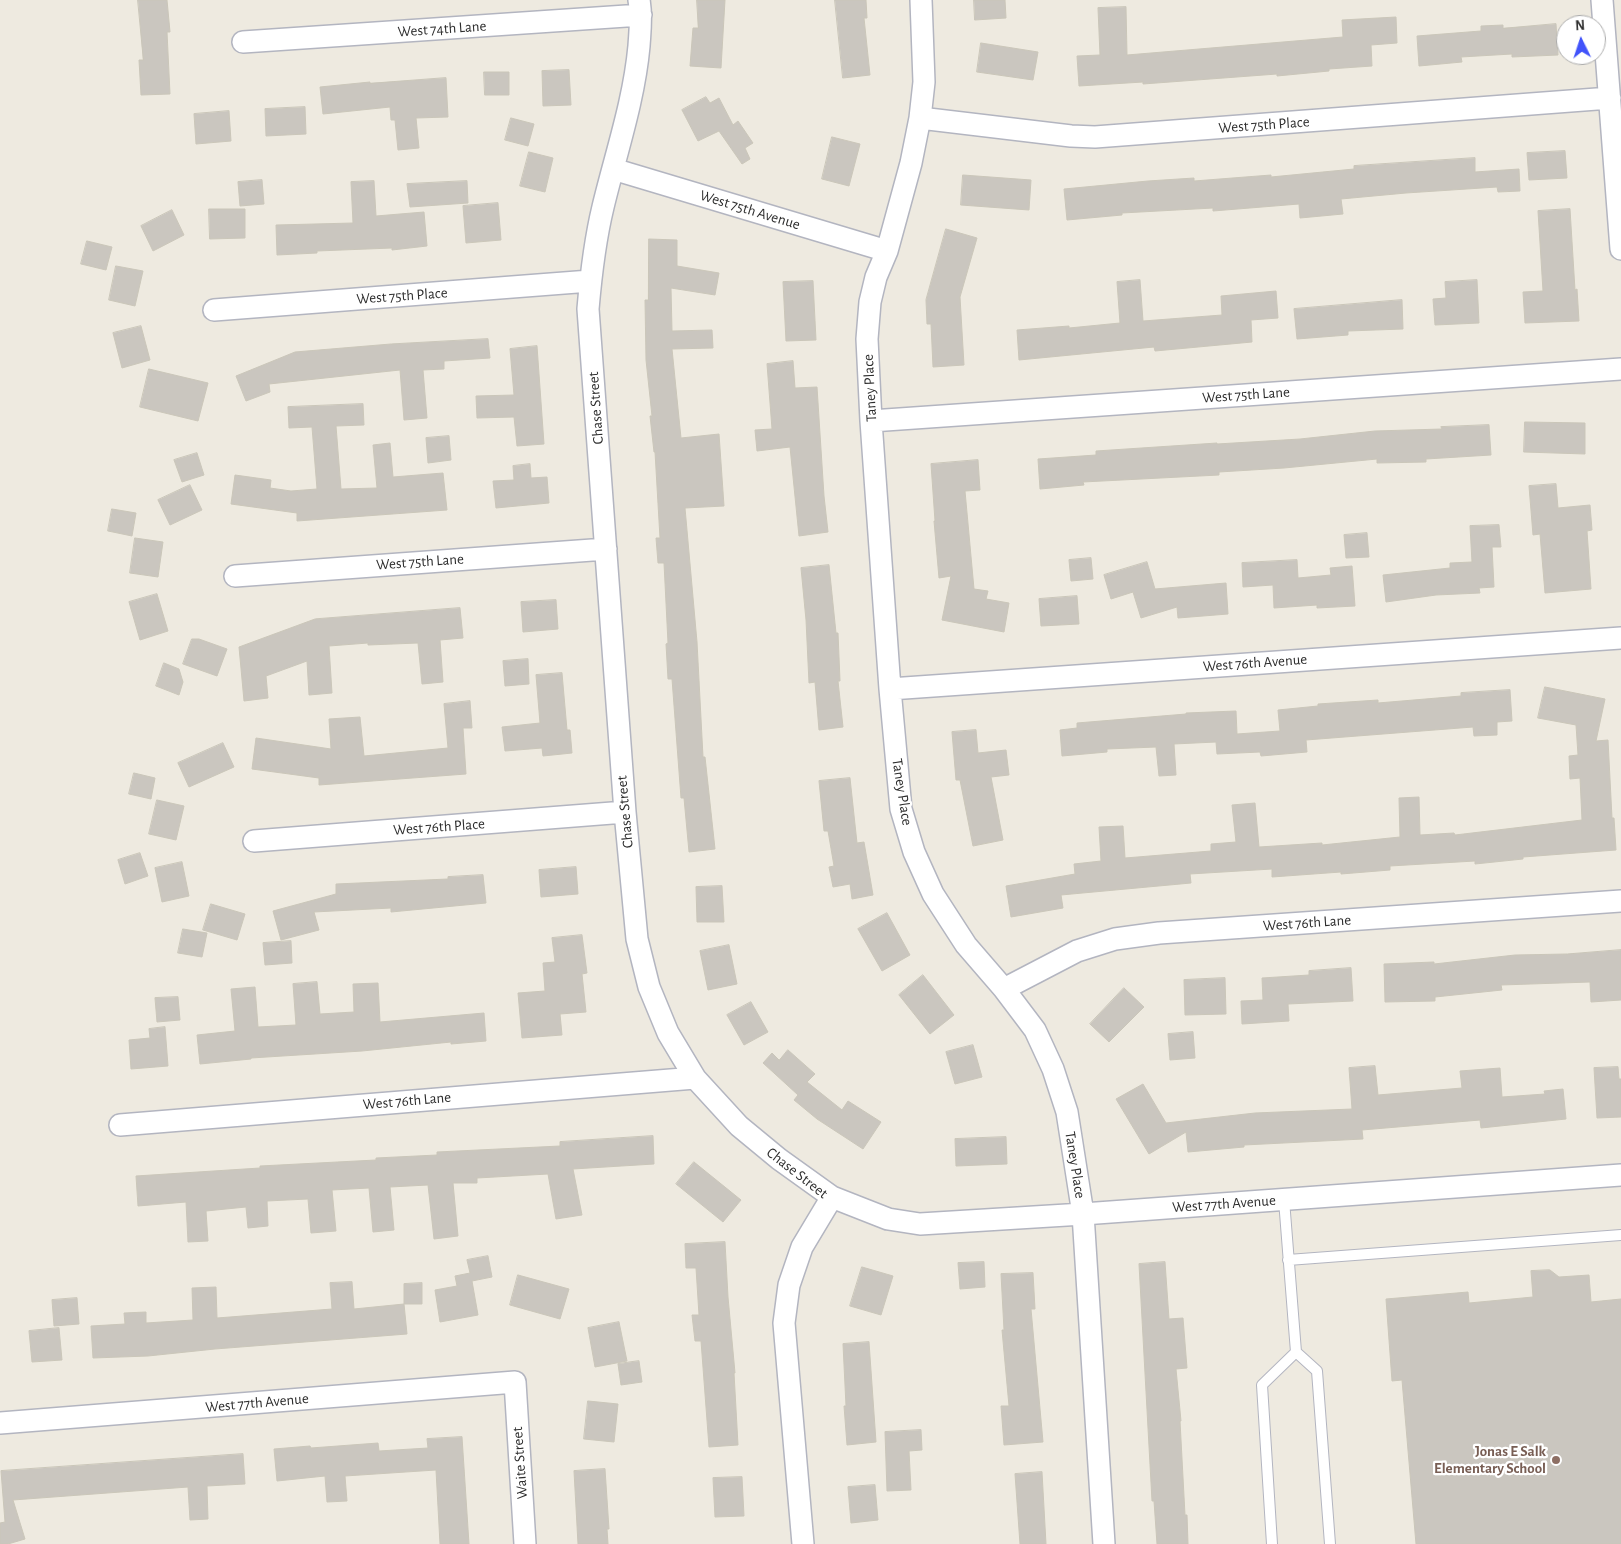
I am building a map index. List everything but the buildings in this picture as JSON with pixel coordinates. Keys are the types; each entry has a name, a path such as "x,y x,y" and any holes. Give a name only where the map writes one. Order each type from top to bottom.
{"street":[{"name":"Taney Place","path":"921,0 924,82 920,118 911,163 887,251 876,277 870,302 867,339 890,689 901,809 914,852 933,894 966,945 1004,989 1035,1030 1053,1069 1067,1112 1083,1214 1104,1544"},
{"path":"1602,0 1621,249"},
{"name":"West 74th Lane","path":"243,42 640,7"},
{"name":"Chase Street","path":"640,7 637,62 630,106 594,245 588,309 625,812 637,939 649,987 668,1034 695,1078 739,1126 779,1160 832,1197 802,1247 789,1285 784,1324 803,1544"},
{"name":"West 75th Place","path":"920,118 1071,136 1094,137 1610,98"},
{"name":"West 75th Avenue","path":"613,169 887,251"},
{"name":"West 75th Place","path":"214,310 590,281"},
{"name":"West 75th Lane","path":"871,421 1621,369"},
{"name":"West 75th Lane","path":"234,576 606,549"},
{"name":"West 76th Avenue","path":"890,689 1621,638"},
{"name":"West 76th Place","path":"254,841 625,812"},
{"name":"West 76th Lane","path":"1004,989 1077,951 1115,939 1159,933 1621,901"},
{"name":"West 76th Lane","path":"120,1125 695,1078"},
{"name":"West 77th Avenue","path":"832,1197 888,1219 920,1224 1621,1175"},
{"name":"West 77th Avenue","path":"0,1423 515,1382"},
{"name":"Waite Street","path":"515,1382 525,1544"}],"lane":[{"path":"1284,1200 1296,1352 1317,1371 1330,1544"},
{"path":"1288,1260 1621,1236"},
{"path":"1272,1544 1262,1385 1296,1352"}],"place":[{"name":"Jonas E Salk Elementary School","path":"1556,1460"}]}
